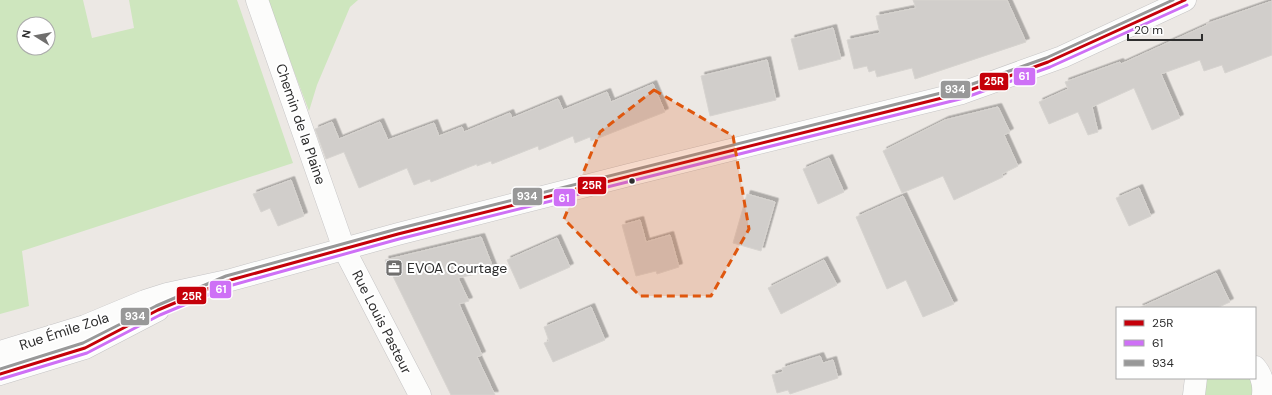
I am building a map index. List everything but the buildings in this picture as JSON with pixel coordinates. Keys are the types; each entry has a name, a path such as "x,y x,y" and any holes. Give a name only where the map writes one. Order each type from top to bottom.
{"main road":[{"name":"Chemin de la Plaine","path":"257,0 344,249"},
{"name":"Rue Émile Zola","path":"0,352 85,326 145,301 227,281 629,174 962,93 1062,57 1185,0"},
{"name":"Rue Louis Pasteur","path":"344,249 420,395"},
{"path":"0,374 85,348 158,310 227,281"},
{"path":"1194,395 1196,379"}],"highlighted area":[{"path":"654,90 733,136 749,229 711,296 640,296 564,219 600,132"}],"green space":[{"path":"0,0 83,0 92,38 134,28 129,0 237,0 293,163 22,251 29,306 0,314"},
{"path":"267,0 358,0 350,7 317,85 309,111"},
{"path":"1203,379 1254,379 1256,395 1200,395"}],"transit line":[{"name":"934","path":"0,369 83,343 156,306 226,276 397,229 961,88 1046,58 1173,0"},
{"name":"25R","path":"0,374 85,348 158,310 227,281 398,234 962,93 1048,62 1185,0"},
{"name":"61","path":"1,379 87,353 160,315 229,286 399,239 964,98 1050,67 1187,5"}],"place":[{"name":"EVOA Courtage","path":"394,268"}]}
